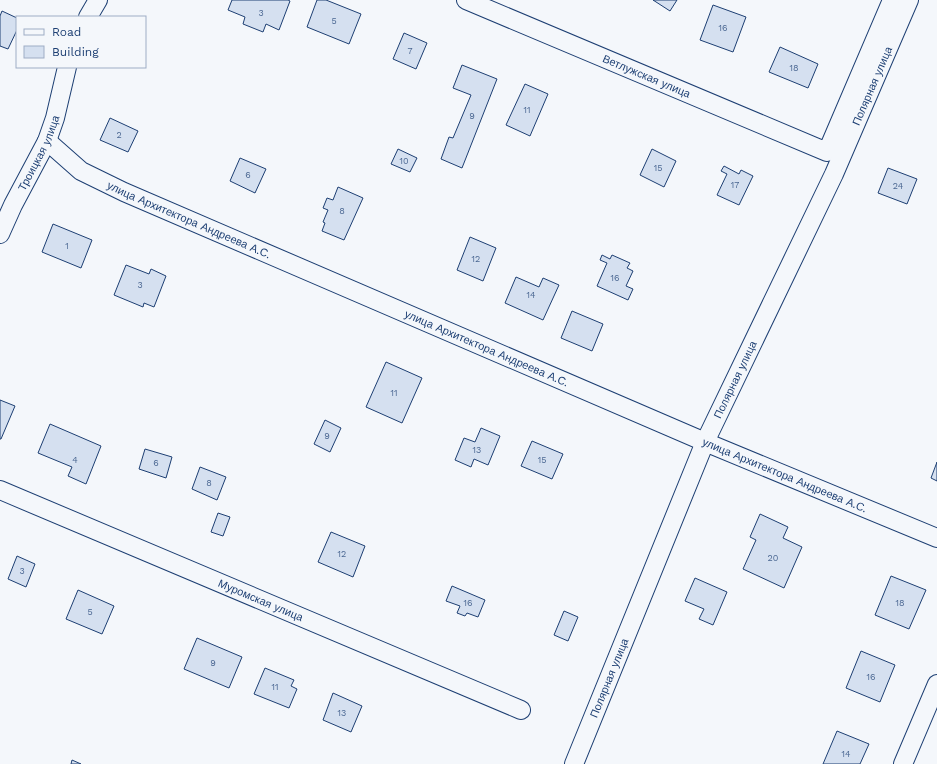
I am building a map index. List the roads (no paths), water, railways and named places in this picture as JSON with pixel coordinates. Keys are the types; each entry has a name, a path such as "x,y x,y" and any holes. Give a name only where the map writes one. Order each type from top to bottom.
{"street":[{"path":"89,16 98,0"},
{"name":"Ветлужская улица","path":"466,0 827,152"},
{"name":"Полярная улица","path":"827,152 892,0"},
{"name":"Полярная улица","path":"574,764 705,442 834,174 909,0"},
{"name":"Троицкая улица","path":"0,234 13,204 47,141 67,68"},
{"name":"улица Архитектора Андреева А.С.","path":"47,141 81,170 124,192 705,442 937,538"},
{"name":"Муромская улица","path":"0,490 521,710"},
{"path":"903,764 937,684"}]}
